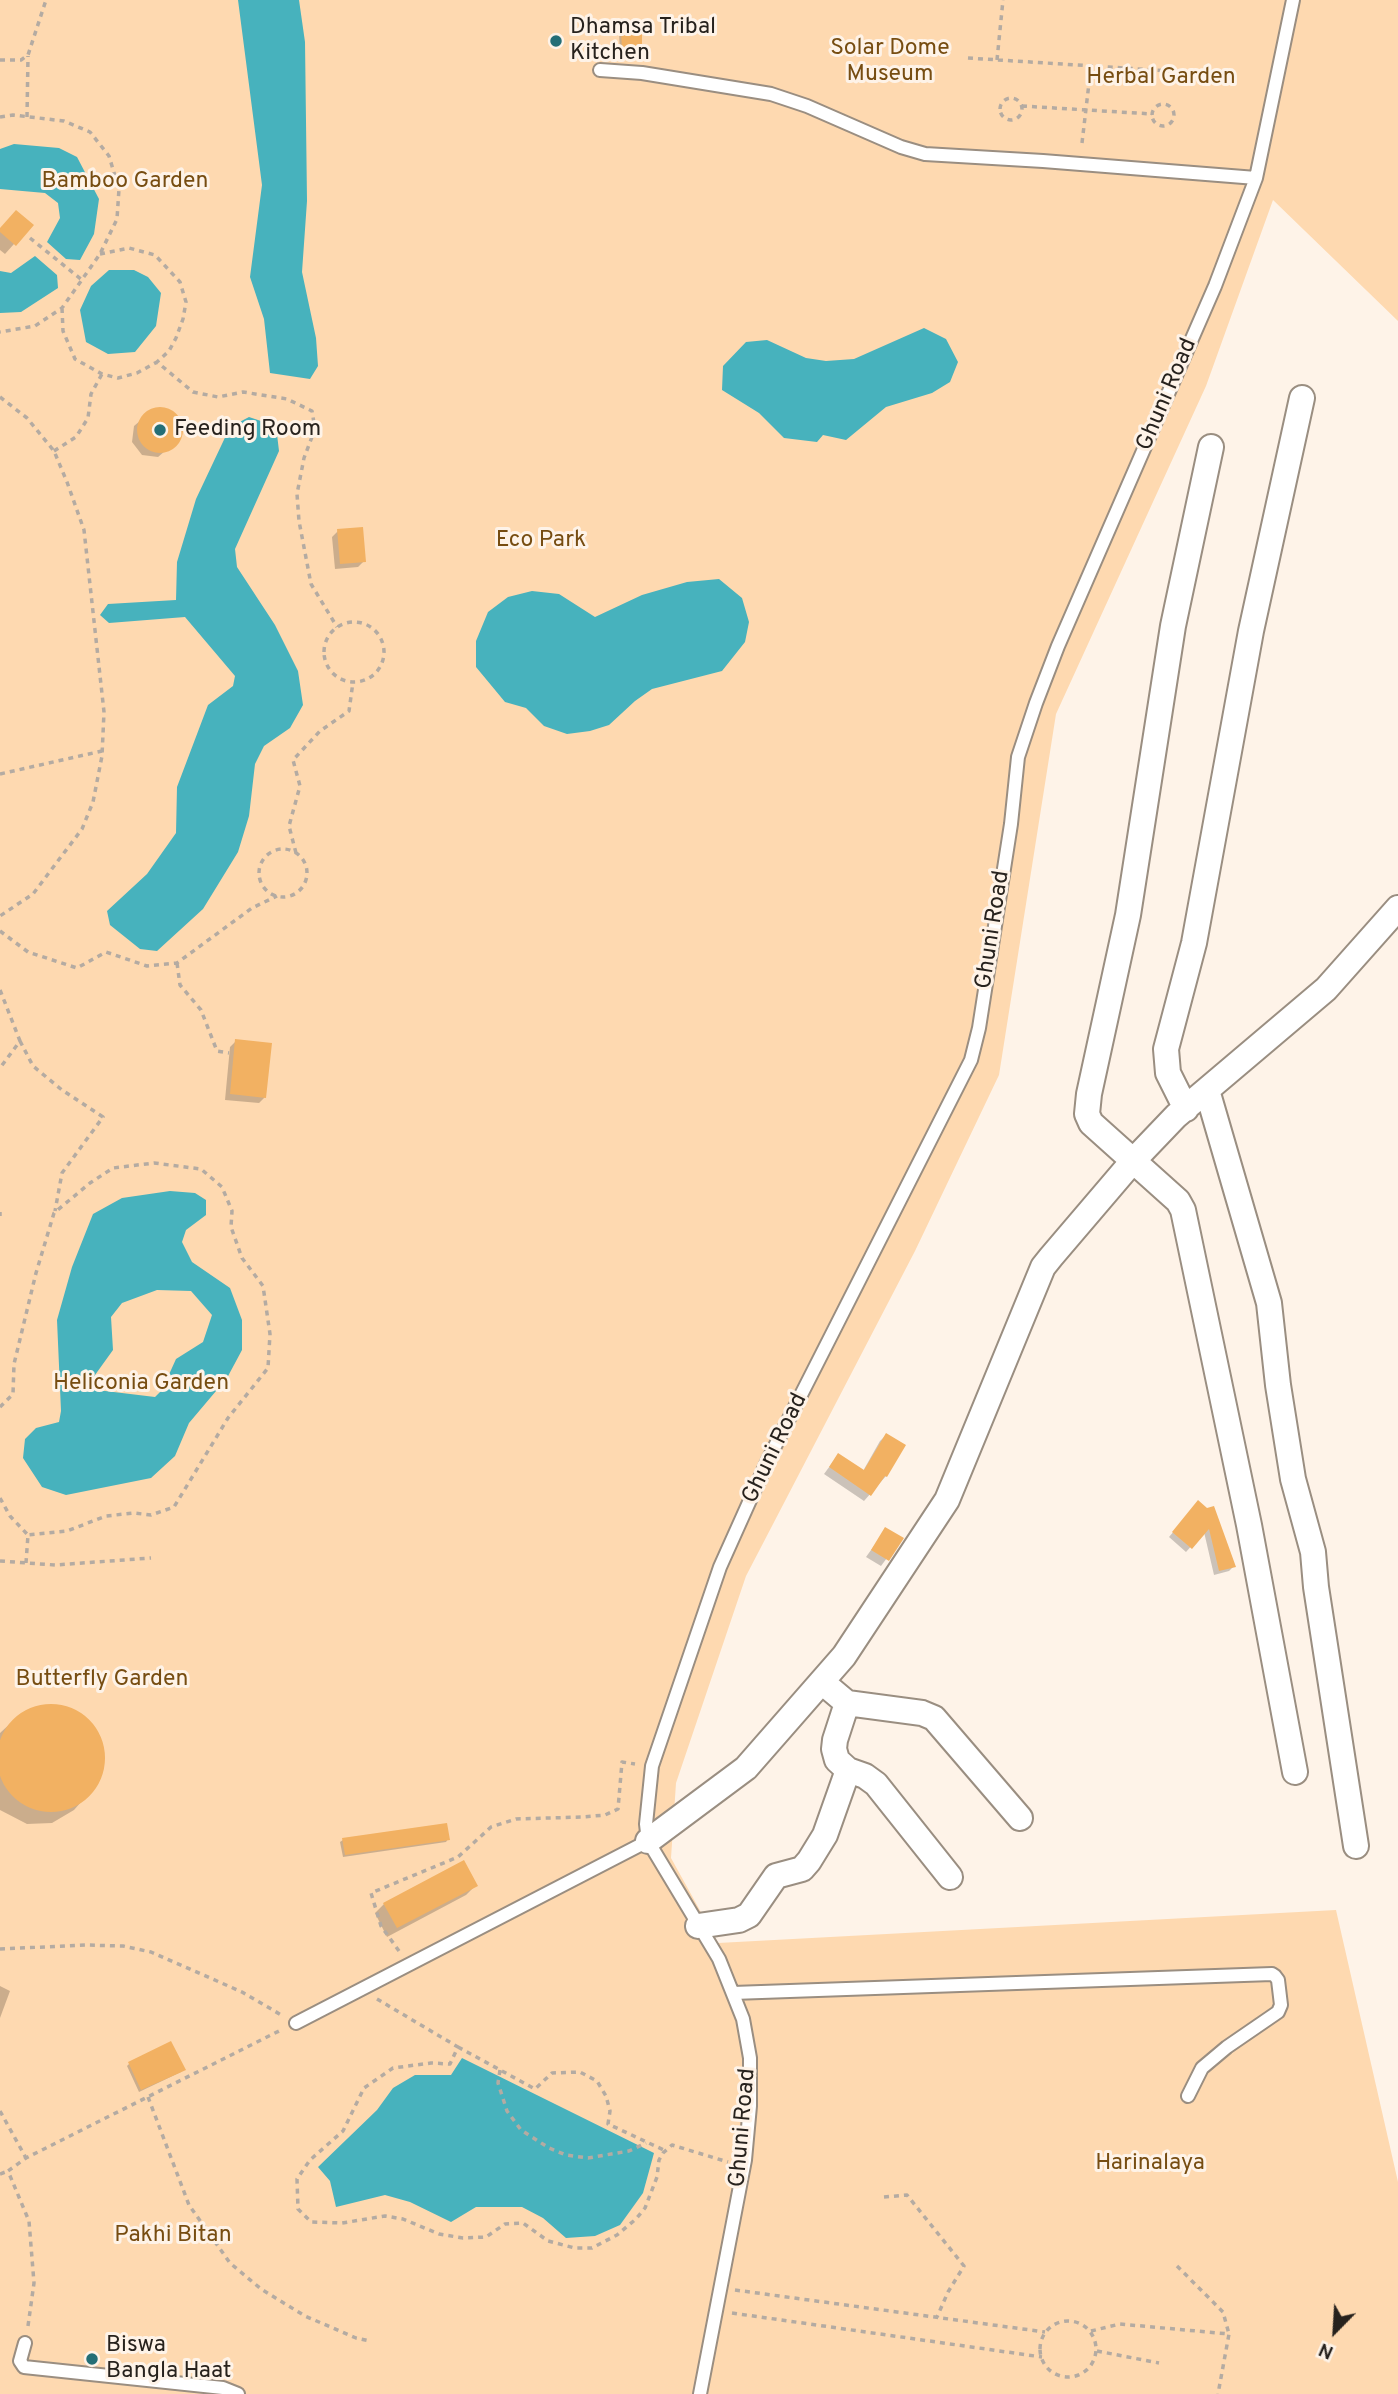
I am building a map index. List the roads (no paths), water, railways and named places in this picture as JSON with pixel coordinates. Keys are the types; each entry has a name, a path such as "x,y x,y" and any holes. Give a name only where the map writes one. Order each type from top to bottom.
{"street":[{"path":"1181,1112 1168,1073 1166,1049 1194,943 1251,631 1302,398"},
{"path":"1211,447 1173,626 1128,915 1087,1114 1091,1124 1178,1201 1183,1210 1249,1525 1295,1772"},
{"path":"648,1841 746,1768 844,1656 947,1500 1044,1267 1134,1160 1181,1112 1326,989 1398,908"},
{"path":"1207,1090 1269,1303 1282,1412 1293,1479 1313,1552 1356,1846"},
{"path":"822,1682 846,1703 922,1713 934,1718 1020,1818"},
{"path":"846,1703 837,1730 834,1749 837,1760 848,1770 865,1776 876,1784 950,1877"},
{"path":"698,1926 740,1920 750,1915 776,1876 802,1869 825,1835 848,1770"}],"lane":[{"name":"Ghuni Road","path":"699,2394 744,2166 750,2106 751,2058 743,2019 719,1959 648,1841 646,1824 652,1768 720,1567 768,1460 971,1060 988,974 1011,824 1018,757 1058,646 1215,286 1256,178 1293,0"},
{"path":"600,70 642,73 771,94 807,106 901,147 925,154 1256,178"},
{"path":"296,2023 648,1841"},
{"path":"733,1993 1258,1974 1275,1976 1278,1980 1278,2012 1202,2068 1188,2096"},
{"path":"25,2343 20,2361 24,2367 223,2388 238,2394"}],"water":[{"path":"238,0 299,0 305,42 307,201 302,272 316,338 318,366 310,379 270,373 264,319 250,277 262,185"},
{"path":"14,144 59,148 77,157 99,199 94,234 80,260 66,259 47,242 60,218 58,203 45,193 0,189 0,149"},
{"path":"35,256 57,275 58,288 21,312 0,313 0,271 11,273"},
{"path":"109,270 134,270 148,277 161,293 156,326 135,352 108,354 86,342 80,310 91,286"},
{"path":"924,328 946,339 958,362 950,382 932,393 886,407 846,440 823,435 817,442 784,438 759,413 722,390 723,366 746,342 767,340 806,358 826,361 854,359"},
{"path":"249,417 276,426 279,451 235,549 237,567 275,625 298,671 303,705 290,728 264,746 255,764 249,816 238,852 203,909 157,951 140,949 110,925 107,911 147,874 176,833 177,787 208,705 233,686 235,676 185,617 109,623 100,615 108,604 176,600 177,562 196,499 230,427"},
{"path":"719,579 742,598 749,622 745,642 722,671 652,689 609,725 567,734 544,726 526,708 505,702 476,667 476,641 488,612 508,597 532,591 559,594 595,617 642,595 687,582"},
{"path":"170,1191 195,1193 206,1200 206,1215 186,1230 182,1242 192,1262 230,1288 242,1320 242,1350 227,1378 189,1423 175,1456 151,1478 66,1495 42,1487 23,1458 25,1439 36,1428 59,1422 61,1411 57,1320 72,1267 93,1214 122,1198","holes":["157,1290 191,1291 212,1315 203,1342 176,1359 162,1390 155,1397 97,1390 95,1375 113,1350 111,1317 122,1303"]},
{"path":"462,2058 654,2153 643,2193 620,2225 595,2236 566,2238 543,2218 522,2207 476,2207 451,2222 410,2202 385,2195 336,2207 330,2181 318,2167 377,2110 393,2088 415,2075 451,2075"}],"place":[{"name":"Dhamsa Tribal Kitchen","path":"556,41"},
{"name":"Feeding Room","path":"160,430"},
{"name":"Biswa Bangla Haat","path":"92,2359"}],"park label":[{"name":"Solar Dome Museum","path":"890,62"},
{"name":"Herbal Garden","path":"1161,78"},
{"name":"Bamboo Garden","path":"125,182"},
{"name":"Eco Park","path":"541,541"},
{"name":"Heliconia Garden","path":"141,1384"},
{"name":"Butterfly Garden","path":"102,1680"},
{"name":"Harinalaya","path":"1150,2164"},
{"name":"Pakhi Bitan","path":"173,2236"}]}
